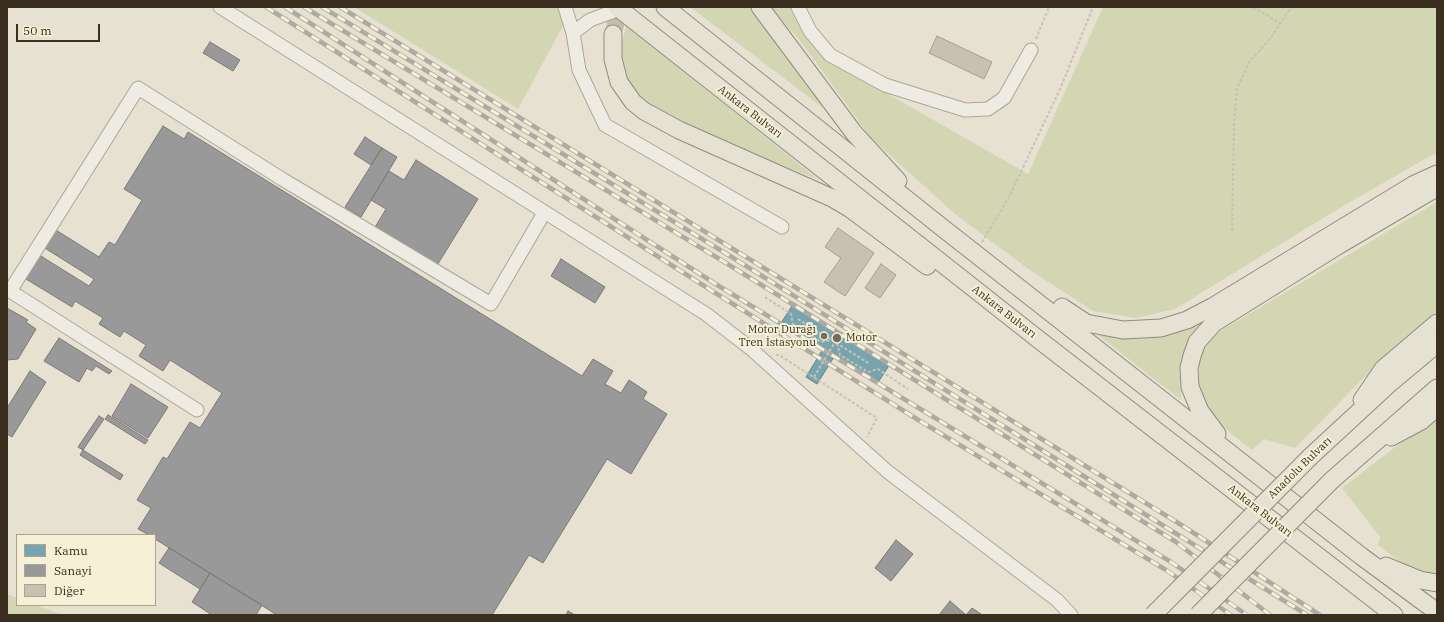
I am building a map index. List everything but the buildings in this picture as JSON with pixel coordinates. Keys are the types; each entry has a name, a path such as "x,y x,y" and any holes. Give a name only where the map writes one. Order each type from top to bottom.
{"main road":[{"path":"665,7 944,229 1233,454 1361,556 1437,612"},
{"path":"760,7 854,133 944,229 980,244 1042,293 1086,323 1123,330 1161,328 1187,320 1212,307 1413,185 1437,174"},
{"name":"Ankara Bulvarı","path":"619,8 1038,339 1394,615"},
{"path":"613,34 613,59 617,76 629,97 644,111 679,130 832,198 850,208 980,306 1038,339"},
{"path":"1233,454 1200,411 1194,400 1190,387 1189,368 1192,356 1201,338 1214,323 1339,245 1430,191 1437,189"},
{"path":"1347,422 1383,369 1437,323"},
{"name":"Anadolu Bulvarı","path":"1153,615 1310,457 1347,422 1437,344"},
{"path":"1198,615 1332,480 1437,388"},
{"path":"1364,451 1421,420 1437,407"},
{"path":"1361,556 1420,580 1437,583"}],"street":[{"path":"220,7 706,314 750,348 888,472 1057,600 1071,615"},
{"path":"565,7 573,33 579,70 605,125 782,227"},
{"path":"798,7 810,31 830,55 885,85 965,110 988,109 1004,98 1031,50"},
{"path":"573,33 590,20 619,8"},
{"path":"197,410 10,291 138,88 282,179 491,304 544,213"}],"path":[{"path":"1031,50 1049,7"},
{"path":"980,244 1009,197 1061,87 1093,7"},
{"path":"1252,7 1281,24"},
{"path":"1232,231 1234,124 1237,89 1249,62 1270,39 1291,7"},
{"path":"765,297 791,314 793,324 810,335 821,342 835,342"},
{"path":"798,319 870,364"},
{"path":"814,377 835,342"},
{"path":"835,342 840,355 868,372 878,369 908,389"},
{"path":"779,355 877,418 861,448"}],"green space":[{"path":"354,7 560,7 564,24 518,109"},
{"path":"690,7 749,7 830,113"},
{"path":"769,7 795,7 825,58 1028,174 1103,7 1437,7 1437,154 1430,156 1333,212 1175,309 1136,318 1093,311 1027,268 955,214 871,138 799,39"},
{"path":"626,26 819,180 723,142 657,112 632,89 622,71 619,59"},
{"path":"1437,202 1437,311 1392,349 1295,448 1264,439 1252,450 1209,416 1198,387 1198,372 1201,352 1210,340 1222,330"},
{"path":"1215,315 1195,331 1184,353 1180,368 1181,400 1098,335 1135,339 1155,337 1181,330"},
{"path":"1437,415 1437,574 1426,573 1403,564 1378,545 1380,537 1342,488"},
{"path":"7,594 16,598 16,606 39,606 62,615 7,615"}],"tunnel":[{"path":"613,34 620,7"}],"railway":[{"path":"266,7 709,289 920,421 1166,570 1231,615"},
{"path":"285,7 714,283 1171,562 1247,615"},
{"path":"304,7 726,263 1176,542 1270,615"},
{"path":"322,7 730,256 1307,615"},
{"path":"340,7 1183,526 1320,615"}],"place":[{"name":"Motor Durağı Tren İstasyonu","path":"824,336"},
{"name":"Motor","path":"837,338"}]}
